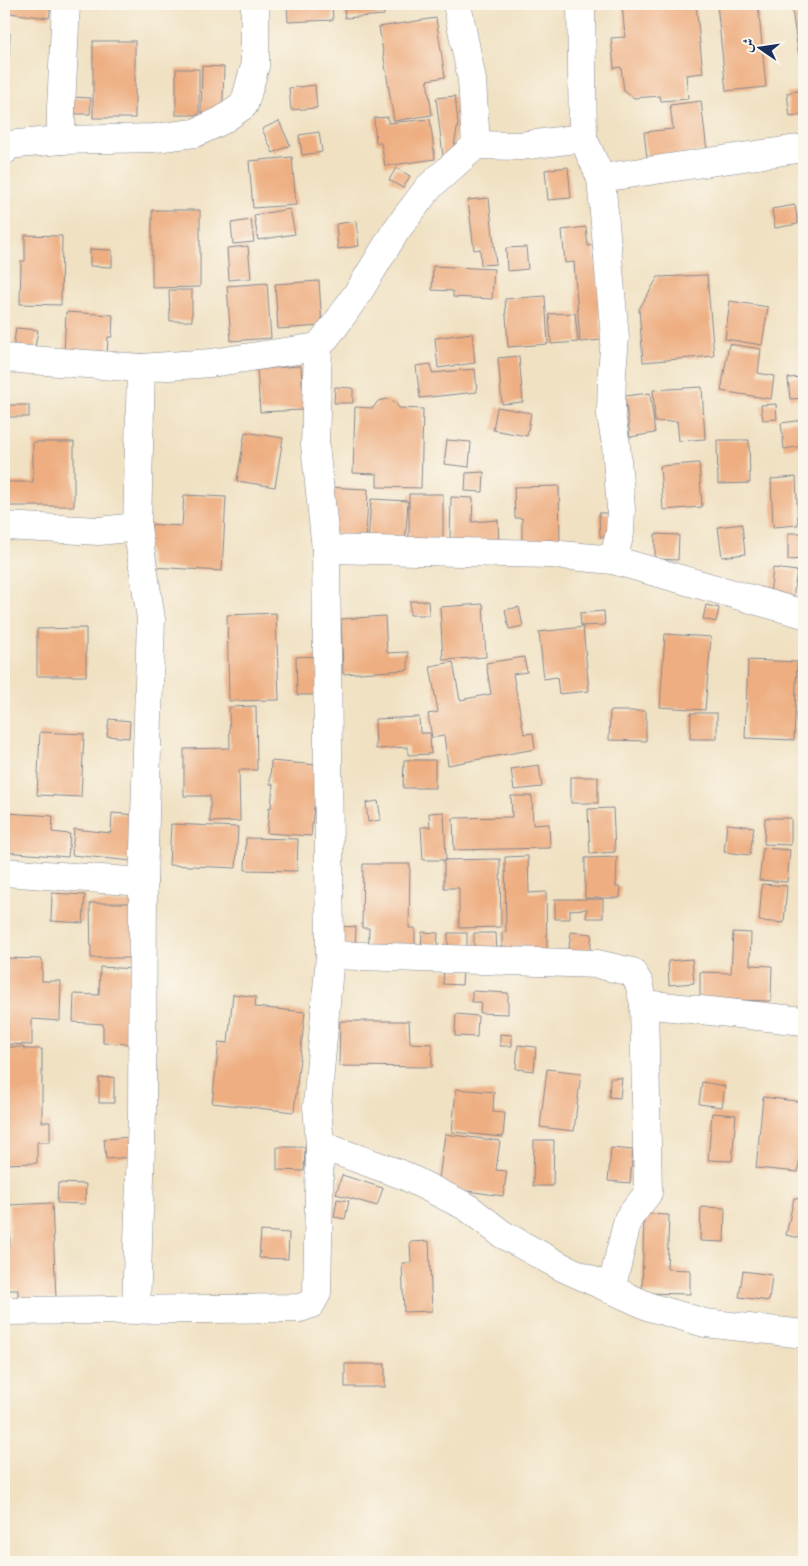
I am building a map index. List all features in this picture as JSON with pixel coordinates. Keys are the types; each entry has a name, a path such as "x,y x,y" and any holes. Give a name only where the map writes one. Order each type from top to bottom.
{"street":[{"path":"61,140 66,4"},
{"path":"4,150 7,145 61,140 155,138 195,133 221,121 244,105 255,66 254,4"},
{"path":"456,4 472,80 476,145"},
{"path":"581,4 584,138 600,178 615,338 611,415 616,444 621,509 620,533 613,560"},
{"path":"4,1311 277,1310 300,1308 311,1304 317,1293 320,1146 317,1107 330,955 326,549 315,445 318,347 337,323 396,232 428,188 476,145 520,146 584,138"},
{"path":"600,178 804,148"},
{"path":"4,358 141,368 211,363 318,347"},
{"path":"136,1310 142,1111 143,882 151,618 137,527 141,368"},
{"path":"4,526 99,531 137,527"},
{"path":"326,549 550,554 613,560 804,614"},
{"path":"4,872 143,882"},
{"path":"330,955 597,964 632,972 639,983 644,1004 648,1193 628,1219 611,1290"},
{"path":"644,1004 804,1021"},
{"path":"320,1146 402,1175 419,1183 467,1207 502,1234 545,1258 650,1307 705,1323 804,1334"}],"building":[{"path":"11,4 51,4 49,18 9,13"},
{"path":"287,4 332,4 333,20 288,22"},
{"path":"344,4 383,4 384,15 345,18"},
{"path":"622,4 696,4 703,73 686,75 688,99 661,101 660,96 634,98 624,91 621,67 614,68 611,38 625,37"},
{"path":"717,4 758,4 766,87 726,91"},
{"path":"804,8 804,57 799,58 792,10"},
{"path":"436,18 445,77 427,80 432,115 394,121 379,27"},
{"path":"4,32 10,33 6,106 4,106"},
{"path":"93,41 135,41 135,118 93,118"},
{"path":"202,66 224,67 223,101 218,111 201,113"},
{"path":"176,69 199,69 199,115 176,115"},
{"path":"315,85 317,108 291,110 289,88"},
{"path":"804,90 804,115 790,117 787,93"},
{"path":"455,96 458,124 452,156 443,156 436,98"},
{"path":"72,97 91,98 90,114 71,114"},
{"path":"701,101 707,151 647,158 644,132 673,129 670,105"},
{"path":"388,117 388,123 430,119 435,159 385,166 381,143 376,143 374,118"},
{"path":"279,121 290,145 273,153 262,129"},
{"path":"319,132 322,152 302,155 299,135"},
{"path":"292,157 296,205 253,208 249,161"},
{"path":"568,167 571,198 548,200 545,170"},
{"path":"396,168 410,176 403,188 389,180"},
{"path":"489,198 496,264 481,265 480,249 474,250 468,200"},
{"path":"795,205 798,224 775,228 772,209"},
{"path":"290,209 295,234 258,240 254,215"},
{"path":"152,210 200,210 200,287 152,288"},
{"path":"251,220 254,242 233,244 231,223"},
{"path":"356,221 359,246 338,249 336,224"},
{"path":"586,227 588,246 593,245 594,260 596,260 602,340 580,342 574,262 565,263 562,230"},
{"path":"25,235 62,236 61,305 20,304 21,261 25,261"},
{"path":"248,246 251,278 229,280 227,248"},
{"path":"526,247 528,269 507,271 506,248"},
{"path":"90,249 112,250 112,267 90,266"},
{"path":"433,266 494,269 492,299 453,297 453,291 432,290"},
{"path":"707,275 714,356 643,362 639,309 658,277"},
{"path":"319,281 322,326 278,329 275,284"},
{"path":"267,283 271,338 231,341 227,286"},
{"path":"169,290 192,290 192,321 170,321"},
{"path":"545,296 548,344 508,347 505,299"},
{"path":"730,301 768,307 762,345 725,339"},
{"path":"66,312 113,315 112,337 108,337 107,357 64,355"},
{"path":"575,313 578,342 551,344 549,314"},
{"path":"16,328 38,330 34,353 13,350"},
{"path":"472,333 475,363 438,368 435,338"},
{"path":"729,344 761,349 758,373 774,376 771,399 721,391"},
{"path":"519,356 523,402 502,404 498,358"},
{"path":"431,364 432,373 475,369 477,392 420,398 416,366"},
{"path":"301,366 304,410 260,412 257,369"},
{"path":"803,377 804,398 790,399 788,378"},
{"path":"335,387 353,388 353,403 334,403"},
{"path":"702,387 705,439 679,441 677,421 655,422 653,390"},
{"path":"650,393 655,433 630,437 625,396"},
{"path":"387,399 395,402 399,408 423,409 421,488 377,487 377,474 353,473 355,407 373,408 378,401"},
{"path":"776,404 777,419 763,420 761,405"},
{"path":"4,405 29,405 29,417 4,417"},
{"path":"497,407 531,413 527,436 493,430"},
{"path":"804,420 804,446 784,449 781,423"},
{"path":"245,432 283,438 275,487 237,481"},
{"path":"447,440 471,442 469,467 444,464"},
{"path":"717,440 749,440 750,483 718,484"},
{"path":"33,442 74,442 74,506 4,506 4,482 33,482"},
{"path":"699,463 702,507 663,510 660,466"},
{"path":"484,472 483,492 465,491 466,473"},
{"path":"796,477 798,525 773,527 771,479"},
{"path":"559,486 560,543 522,545 522,518 515,518 514,487"},
{"path":"325,487 368,489 366,545 333,543"},
{"path":"409,494 443,494 443,544 409,544"},
{"path":"184,495 226,497 222,571 151,567 145,524 182,526"},
{"path":"451,497 473,498 472,522 498,520 499,544 450,543"},
{"path":"371,499 408,501 405,545 368,543"},
{"path":"599,513 613,513 613,537 600,537"},
{"path":"742,524 745,554 722,557 718,527"},
{"path":"788,533 804,533 804,559 788,560"},
{"path":"655,534 679,535 678,560 655,559"},
{"path":"773,568 797,571 793,598 770,594"},
{"path":"410,601 428,601 429,615 410,615"},
{"path":"483,604 486,657 443,660 440,607"},
{"path":"706,605 719,608 716,622 703,619"},
{"path":"519,607 523,626 509,629 505,610"},
{"path":"604,611 605,625 581,626 580,613"},
{"path":"276,613 279,700 229,701 227,615"},
{"path":"385,616 387,653 408,652 408,670 343,674 341,619"},
{"path":"583,627 589,691 559,694 557,677 544,679 539,632"},
{"path":"86,628 86,676 37,676 37,629"},
{"path":"665,634 711,637 705,710 660,707"},
{"path":"317,656 318,695 297,695 296,657"},
{"path":"524,657 527,672 513,674 524,734 533,733 535,749 448,765 444,736 432,738 428,714 438,712 430,666 453,662 460,700 491,694 486,663"},
{"path":"748,660 797,662 794,740 745,738"},
{"path":"256,706 257,770 239,770 240,821 210,822 210,796 184,796 184,749 230,748 229,707"},
{"path":"610,711 646,711 646,741 609,740"},
{"path":"691,713 717,713 717,739 690,739"},
{"path":"419,717 420,733 430,733 431,754 408,755 408,747 376,749 375,719"},
{"path":"109,719 130,721 129,738 107,736"},
{"path":"40,732 84,734 81,797 37,795"},
{"path":"404,760 435,760 435,788 403,788"},
{"path":"271,761 318,765 311,836 267,833 273,784 270,784"},
{"path":"539,765 542,787 514,790 511,769"},
{"path":"571,777 598,777 598,803 571,803"},
{"path":"511,796 532,796 533,825 549,824 550,848 454,850 453,818 512,817"},
{"path":"378,801 381,820 368,822 366,803"},
{"path":"613,808 615,852 590,854 588,809"},
{"path":"444,812 446,860 423,860 421,827 430,827 429,813"},
{"path":"7,813 53,816 52,832 70,834 68,857 4,852"},
{"path":"112,813 136,815 132,861 72,855 74,829 111,833"},
{"path":"765,818 791,818 791,845 764,844"},
{"path":"171,824 238,827 236,868 169,865"},
{"path":"727,824 754,827 750,855 724,852"},
{"path":"246,838 298,839 297,871 245,870"},
{"path":"763,848 790,850 787,882 759,880"},
{"path":"528,856 529,893 546,892 547,953 502,954 502,932 506,932 505,857"},
{"path":"617,857 616,887 621,887 620,898 585,898 585,858"},
{"path":"500,859 501,927 459,928 459,888 444,888 444,860"},
{"path":"363,864 410,864 409,928 415,928 415,948 368,952 369,928 362,928"},
{"path":"762,884 787,886 784,923 759,921"},
{"path":"52,893 85,895 83,923 51,921"},
{"path":"555,899 603,899 603,918 586,918 587,909 570,910 570,919 555,919"},
{"path":"90,903 136,903 136,958 91,958"},
{"path":"336,926 356,927 355,948 335,947"},
{"path":"422,932 438,933 437,951 421,950"},
{"path":"571,932 592,934 589,958 568,955"},
{"path":"733,932 751,933 750,965 772,966 771,1001 700,999 700,972 731,973"},
{"path":"448,933 467,933 467,951 448,951"},
{"path":"474,933 496,933 497,952 474,952"},
{"path":"4,958 42,959 42,981 61,981 60,1021 32,1019 32,1045 4,1044"},
{"path":"692,959 694,983 669,985 668,961"},
{"path":"100,967 136,969 132,1044 103,1043 103,1024 73,1022 74,994 99,995"},
{"path":"444,970 463,971 462,985 443,984"},
{"path":"472,991 508,993 508,1014 480,1013 481,1002 472,1002"},
{"path":"233,994 256,997 255,1007 305,1012 294,1112 212,1103 219,1042 228,1043"},
{"path":"456,1014 478,1016 477,1037 455,1036"},
{"path":"340,1021 409,1021 410,1043 432,1044 432,1067 339,1066"},
{"path":"500,1034 512,1035 512,1046 500,1046"},
{"path":"518,1045 536,1047 534,1071 516,1069"},
{"path":"4,1047 42,1049 42,1122 50,1122 50,1142 37,1142 37,1163 4,1164"},
{"path":"547,1069 581,1073 574,1131 540,1127"},
{"path":"114,1077 114,1103 99,1103 99,1078"},
{"path":"610,1078 622,1078 620,1098 609,1097"},
{"path":"702,1082 725,1086 722,1107 699,1104"},
{"path":"456,1089 494,1092 493,1112 505,1113 503,1137 452,1132"},
{"path":"763,1097 804,1102 804,1121 798,1172 756,1168"},
{"path":"712,1113 736,1115 732,1161 708,1160"},
{"path":"445,1134 500,1141 496,1170 507,1171 503,1196 438,1187"},
{"path":"132,1137 133,1157 106,1159 104,1139"},
{"path":"534,1140 554,1140 553,1186 533,1186"},
{"path":"277,1147 305,1147 304,1171 277,1170"},
{"path":"611,1148 633,1150 630,1183 608,1181"},
{"path":"342,1175 383,1188 377,1206 336,1194"},
{"path":"58,1183 86,1184 85,1204 57,1203"},
{"path":"794,1198 804,1200 804,1239 786,1235"},
{"path":"337,1199 349,1201 345,1219 334,1217"},
{"path":"52,1203 56,1298 18,1299 18,1290 6,1290 4,1247 10,1246 9,1205"},
{"path":"701,1207 725,1208 724,1242 700,1241"},
{"path":"644,1214 669,1215 667,1269 690,1270 690,1294 642,1293"},
{"path":"261,1231 289,1233 288,1259 259,1258"},
{"path":"429,1241 432,1311 404,1312 402,1263 411,1263 410,1242"},
{"path":"743,1271 772,1275 769,1301 739,1297"},
{"path":"345,1364 385,1364 385,1387 345,1387"}]}
